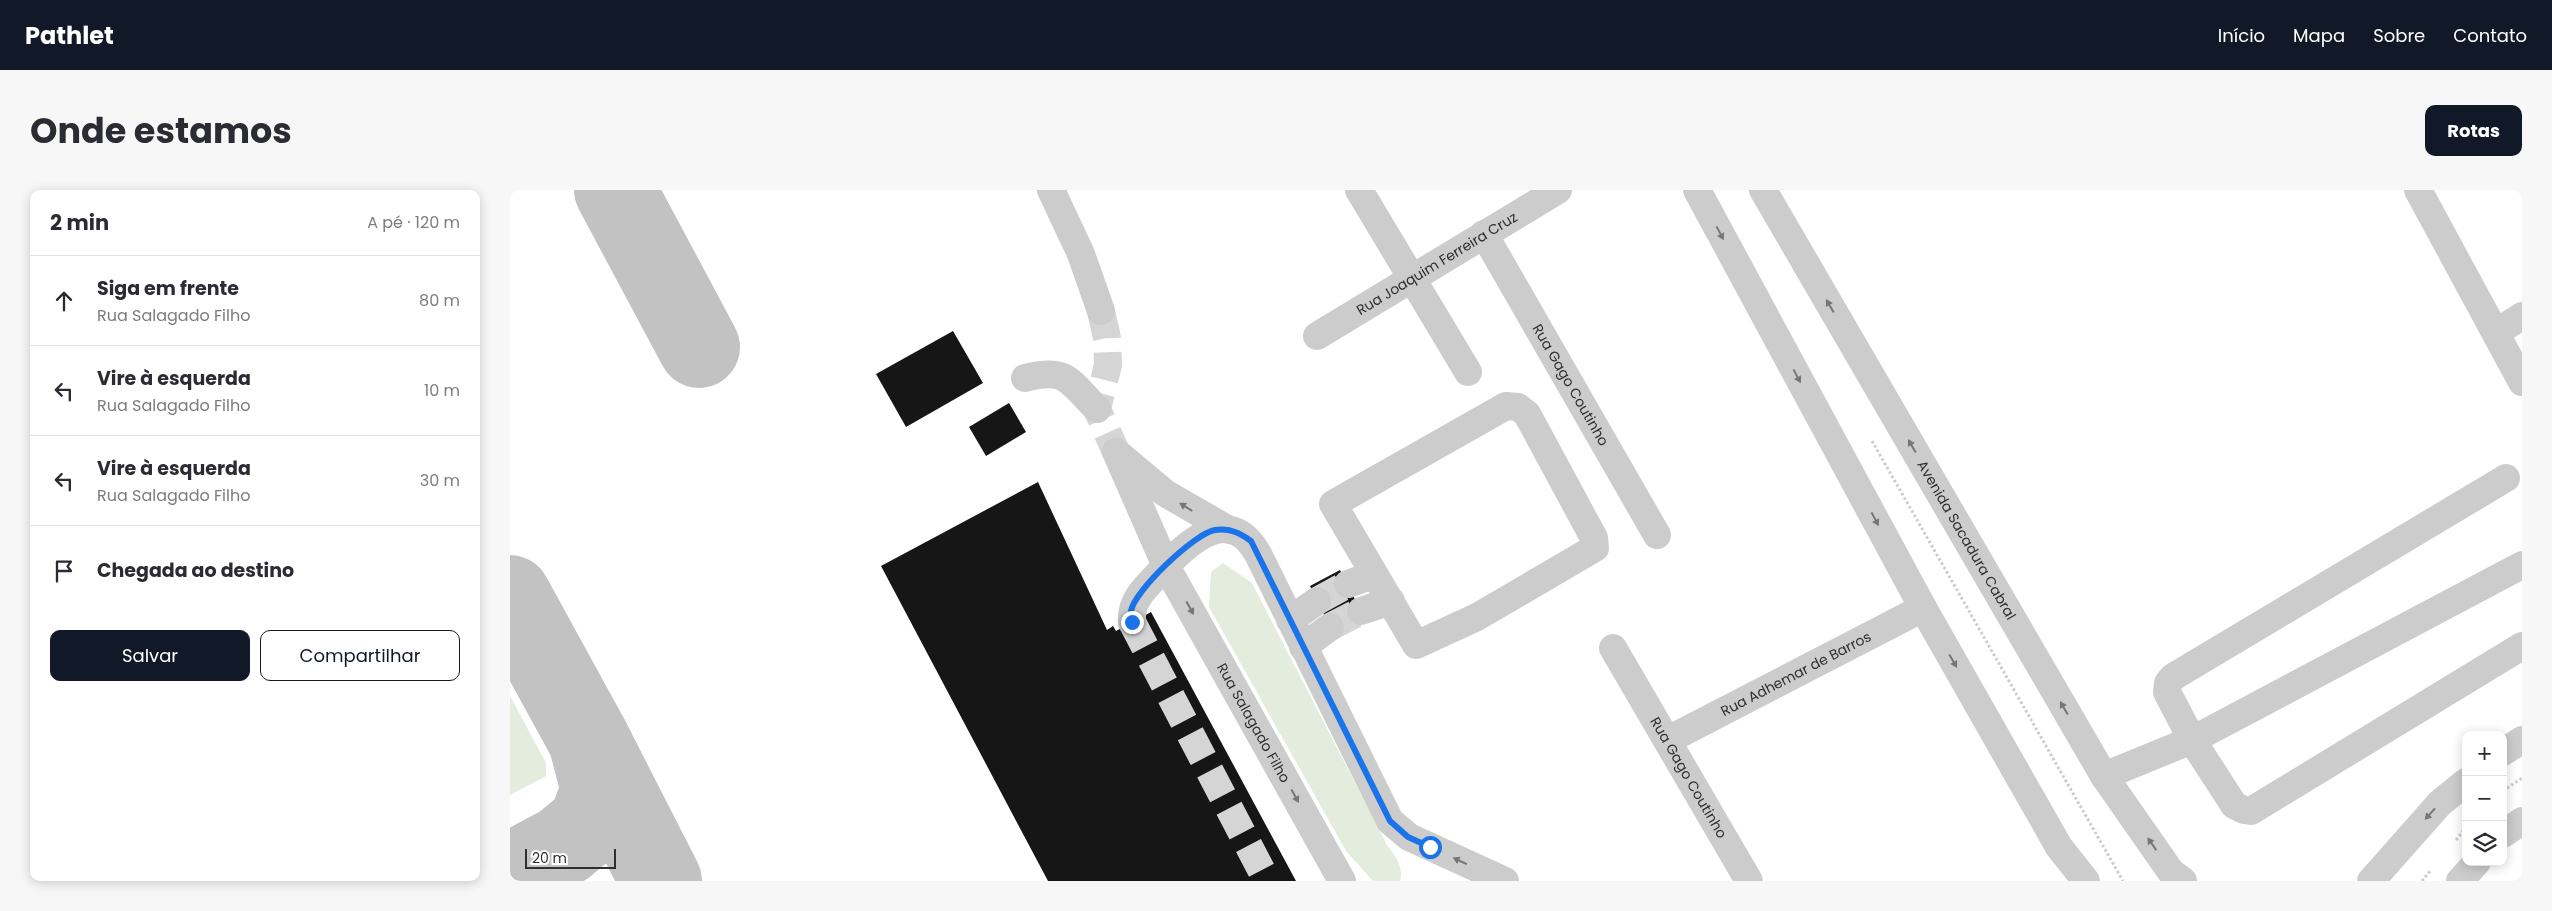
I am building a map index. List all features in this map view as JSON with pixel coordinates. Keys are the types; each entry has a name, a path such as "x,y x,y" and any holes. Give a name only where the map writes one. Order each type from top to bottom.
{"street":[{"path":"1051,190 1081,254 1101,311"},
{"path":"1359,190 1468,372"},
{"name":"Rua Joaquim Ferreira Cruz","path":"1316,336 1558,190"},
{"path":"1697,190 1923,608 2059,847 2086,881"},
{"name":"Avenida Sacadura Cabral","path":"1763,190 2104,776 2171,872 2183,881"},
{"path":"2418,190 2522,382"},
{"name":"Rua Gago Coutinho","path":"1484,234 1657,535"},
{"path":"2496,332 2522,316"},
{"path":"1025,378 1045,373 1057,374 1068,380 1097,409"},
{"path":"1506,406 1518,407 1527,414 1594,538 1594,548 1589,553 1477,616 1416,645 1373,575 1333,504 1506,406"},
{"name":"Rua Salagado Filho","path":"1229,530 1165,493 1116,452 1166,566 1342,881"},
{"path":"2506,478 2173,677 2168,683 2167,692 2192,740 2234,805 2251,811 2522,646"},
{"path":"1132,622 1131,610 1139,595 1166,566 1200,535 1215,530 1229,530 1251,541 1390,821 1408,837 1505,881"},
{"path":"2104,776 2192,740 2522,565"},
{"path":"1348,584 1373,575"},
{"path":"1290,620 1317,601"},
{"path":"1362,611 1390,601"},
{"name":"Rua Adhemar de Barros","path":"1668,740 1923,608"},
{"path":"1303,647 1330,627"},
{"name":"Rua Gago Coutinho","path":"1613,648 1749,881"},
{"path":"2507,749 2522,740"},
{"path":"2370,881 2440,803 2462,785"},
{"path":"2507,831 2522,820"},
{"path":"2460,881 2473,866"}],"path":[{"path":"1869,436 2123,881"},
{"path":"2507,788 2522,778"}],"green space":[{"path":"1223,563 1252,583 1387,845 1398,862 1401,871 1400,881 1373,881 1346,851 1209,607 1211,572"},
{"path":"510,696 546,763 546,776 510,795"}],"building":[{"path":"953,331 983,383 906,427 876,374"},
{"path":"1009,403 1026,432 986,456 969,427"},
{"path":"1038,482 1107,630 1113,626 1116,631 1151,612 1296,881 1048,881 881,566"},
{"path":"1340,570 1366,621 1335,637 1310,586"}],"taxiway":[{"path":"615,190 699,347"},
{"path":"510,596 589,740 661,881"},
{"path":"510,874 564,845 589,824 602,790 589,740"}],"tunnel":[{"path":"1101,311 1107,338 1108,365 1097,409 1116,452"},
{"path":"1317,601 1348,584"},
{"path":"1330,627 1361,611"},
{"path":"1132,622 1267,881"}],"route":[{"path":"1132,622 1131,610 1139,595 1187,545 1200,535 1215,530 1229,530 1251,541 1390,821 1408,837 1430,847"}]}
